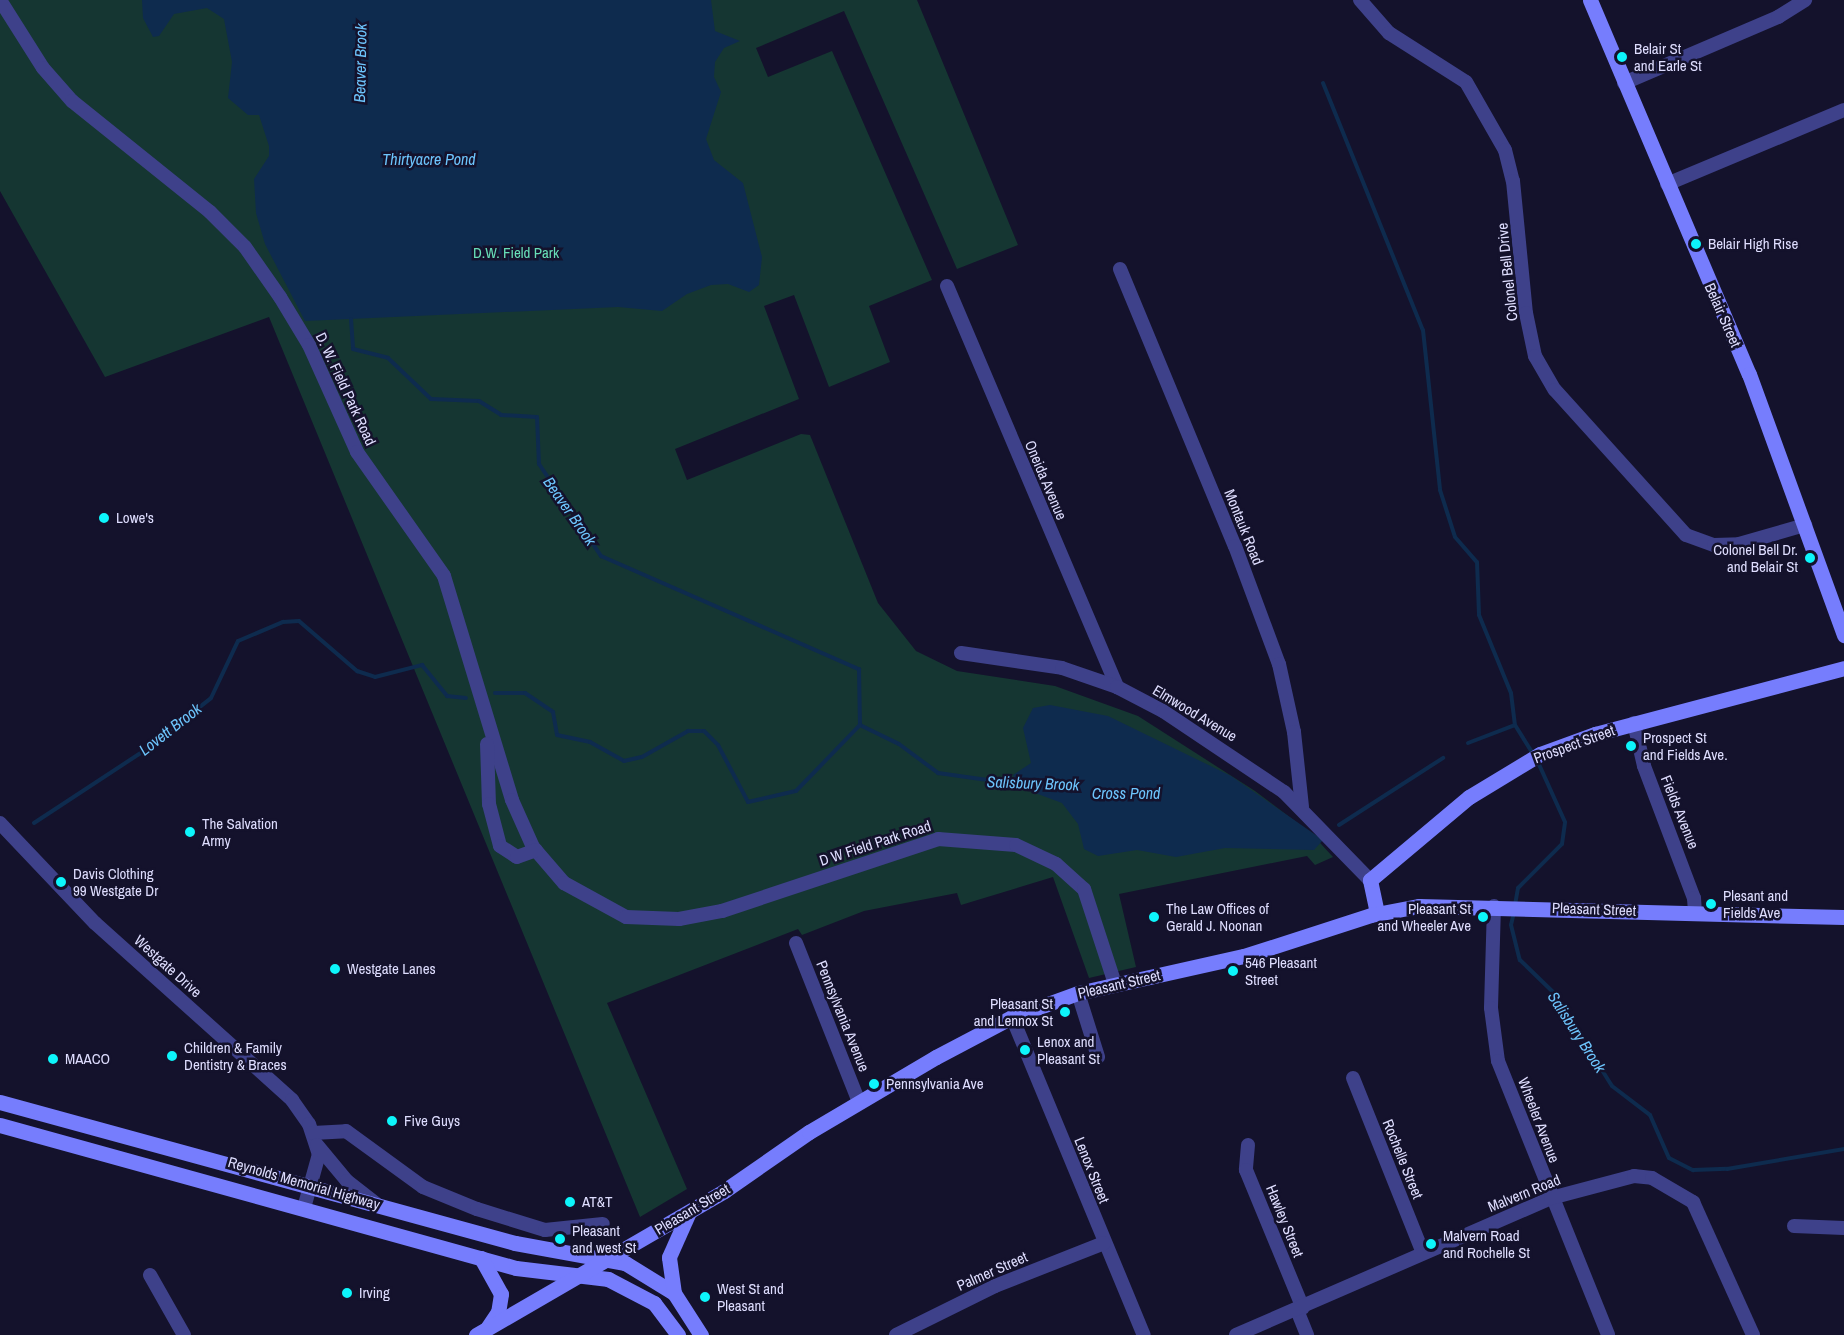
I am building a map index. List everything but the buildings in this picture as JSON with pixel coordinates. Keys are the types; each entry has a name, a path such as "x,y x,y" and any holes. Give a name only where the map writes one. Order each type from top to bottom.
{"main road":[{"name":"Belair Street","path":"1590,0 1749,374 1844,635"},
{"name":"Prospect Street","path":"1370,880 1469,797 1536,756 1634,723 1844,668"},
{"path":"1370,880 1377,913"},
{"name":"Pleasant Street","path":"482,1332 689,1212 859,1102 1012,1017 1078,993 1244,956 1377,913 1419,906 1497,906 1844,916"},
{"name":"Reynolds Memorial Highway","path":"0,1102 122,1138 192,1152 523,1245 608,1258 641,1269 674,1293"},
{"name":"Reynolds Memorial Highway","path":"0,1125 529,1271 582,1274 608,1279 646,1296 678,1335"},
{"path":"689,1212 669,1257 674,1293 701,1335"},
{"path":"481,1258 501,1294 498,1312 482,1332"}],"street":[{"name":"D. W. Field Park Road","path":"0,0 43,68 72,101 210,212 244,247 280,297 309,345 357,453 444,576 461,620 484,712 512,800 536,850 574,891"},
{"name":"Colonel Bell Drive","path":"1360,0 1389,33 1466,82 1505,150 1513,181 1526,313 1535,356 1555,390 1686,535 1714,544 1739,544 1805,525"},
{"path":"1624,83 1778,17 1805,0"},
{"path":"1667,184 1844,110"},
{"name":"Montauk Road","path":"1120,269 1235,546 1279,664 1294,732 1302,807"},
{"name":"Oneida Avenue","path":"946,286 1116,687"},
{"name":"Elmwood Avenue","path":"961,653 1040,662 1116,687 1206,736 1302,807 1370,880"},
{"path":"484,712 489,804 497,837 511,856 536,850"},
{"name":"Fields Avenue","path":"1634,723 1648,776 1694,898 1695,912"},
{"name":"Westgate Drive","path":"0,823 93,920 285,1093 315,1139 347,1181 376,1204"},
{"name":"D W Field Park Road","path":"574,891 626,917 679,919 722,911 920,843 963,837 990,840 1040,855 1073,876 1094,913 1115,984"},
{"name":"Wheeler Avenue","path":"1497,906 1491,1008 1498,1061 1551,1198 1608,1335"},
{"name":"Pennsylvania Avenue","path":"796,943 859,1102"},
{"path":"1078,993 1098,1057"},
{"name":"Lenox Street","path":"1012,1017 1144,1335"},
{"name":"Rochelle Street","path":"1353,1078 1423,1253"},
{"path":"304,1208 312,1186 315,1139 344,1131 436,1194 545,1230 603,1224"},
{"name":"Hawley Street","path":"1248,1145 1246,1170 1300,1309 1307,1335"},
{"name":"Malvern Road","path":"1236,1335 1551,1198 1634,1176 1677,1190 1693,1202 1753,1335"},
{"path":"1794,1226 1844,1228"},
{"name":"Palmer Street","path":"896,1335 995,1286 1104,1243"},
{"path":"150,1275 184,1335"}],"green space":[{"name":"D.W. Field Park","path":"0,0 917,0 1018,245 957,269 844,11 756,48 768,77 832,51 932,280 869,306 890,362 829,387 794,295 764,306 799,399 675,449 687,480 801,434 810,435 878,603 916,651 957,671 1055,686 1138,716 1255,791 1311,833 1333,857 1315,865 1307,856 1119,894 1136,967 1089,978 1053,877 961,905 957,893 864,911 802,935 798,929 607,1003 687,1189 640,1217 269,317 105,377 0,191"}],"water":[{"name":"Thirtyacre Pond","path":"142,0 711,0 715,31 740,41 724,48 715,62 714,77 721,92 706,139 714,160 743,183 762,257 759,285 749,292 728,284 711,285 687,294 662,311 618,307 305,321 265,244 256,213 254,179 269,156 269,146 259,115 248,115 228,98 232,62 224,19 207,8 174,14 159,36 153,37 143,18"},
{"name":"Cross Pond","path":"1050,705 1108,716 1231,776 1323,840 1314,850 1225,848 1176,857 1137,850 1098,856 1084,849 1078,824 1062,803 1019,787 1013,775 1031,763 1023,728 1033,708"}],"waterway":[{"path":"1323,83 1423,330 1440,490 1455,537 1477,562 1479,615 1511,693 1515,725"},
{"name":"Beaver Brook","path":"351,319 353,349 388,358 431,399 479,401 501,415 537,417 539,464 601,556 859,669 860,725 899,744 938,773 1023,785"},
{"name":"Lovett Brook","path":"34,823 145,750 211,698 238,641 283,622 299,621 357,671 375,677 422,665 447,696 466,698"},
{"name":"Lovett Brook","path":"495,693 525,693 553,712 557,735 590,742 624,761 642,757 688,731 704,731 718,745 748,802 796,791 860,725"},
{"name":"Salisbury Brook","path":"1468,743 1515,725 1533,754"},
{"name":"Salisbury Brook","path":"1339,825 1443,758"},
{"name":"Salisbury Brook","path":"1515,905 1518,888 1562,844 1565,822 1537,760"},
{"name":"Salisbury Brook","path":"1514,912 1511,925 1520,960 1553,992 1612,1086 1650,1115 1669,1158 1693,1170 1727,1169 1844,1149"}],"place":[{"name":"Belair St and Earle St","path":"1622,57"},
{"name":"Belair High Rise","path":"1696,244"},
{"name":"Lowe's","path":"104,518"},
{"name":"Colonel Bell Dr. and Belair St","path":"1810,558"},
{"name":"Prospect St and Fields Ave.","path":"1631,746"},
{"name":"The Salvation Army","path":"190,832"},
{"name":"Davis Clothing 99 Westgate Dr","path":"61,882"},
{"name":"Plesant and Fields Ave","path":"1711,904"},
{"name":"The Law Offices of Gerald J. Noonan","path":"1154,917"},
{"name":"Pleasant St and Wheeler Ave","path":"1483,917"},
{"name":"Westgate Lanes","path":"335,969"},
{"name":"546 Pleasant Street","path":"1233,971"},
{"name":"Pleasant St and Lennox St","path":"1065,1012"},
{"name":"Lenox and Pleasant St","path":"1025,1050"},
{"name":"Children & Family Dentistry & Braces","path":"172,1056"},
{"name":"MAACO","path":"53,1059"},
{"name":"Pennsylvania Ave","path":"874,1084"},
{"name":"Five Guys","path":"392,1121"},
{"name":"AT&T","path":"570,1202"},
{"name":"Pleasant and west St","path":"560,1239"},
{"name":"Malvern Road and Rochelle St","path":"1431,1244"},
{"name":"Irving","path":"347,1293"},
{"name":"West St and Pleasant","path":"705,1297"}]}
